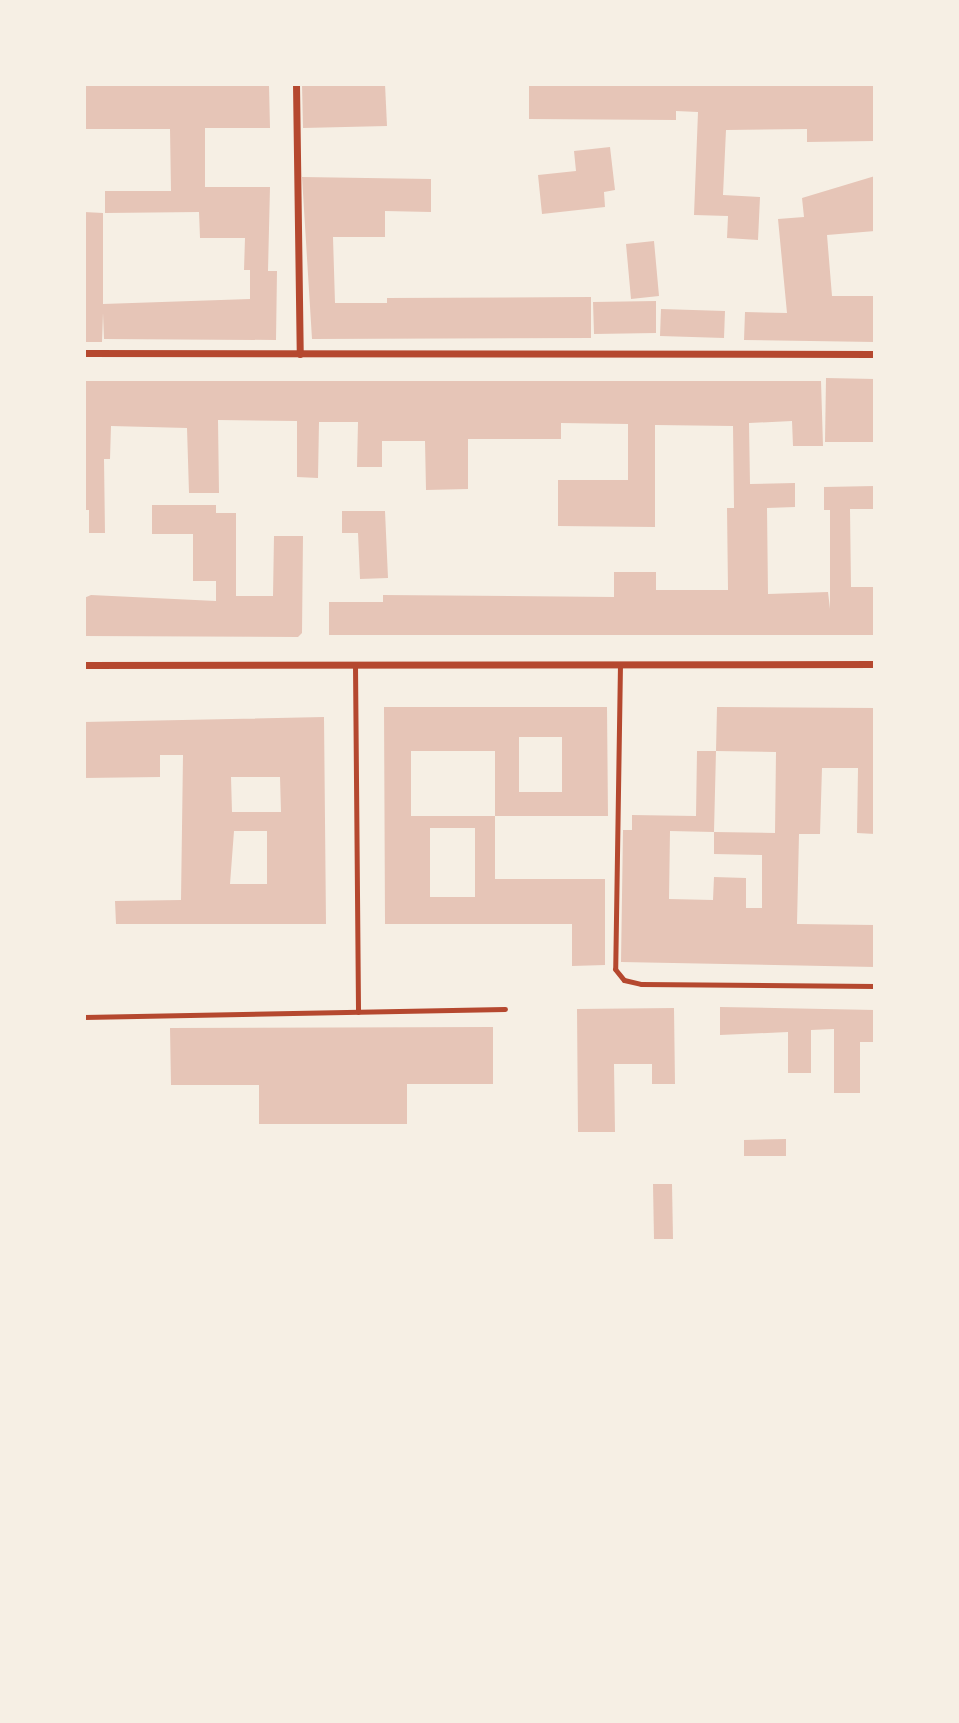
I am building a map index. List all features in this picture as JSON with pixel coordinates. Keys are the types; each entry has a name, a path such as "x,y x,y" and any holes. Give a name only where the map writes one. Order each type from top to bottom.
{"street":[{"path":"296,84 300,354"},
{"path":"84,353 875,354"},
{"path":"84,665 875,664"}],"lane":[{"path":"355,664 358,1012"},
{"path":"620,664 615,969 624,980 641,984 875,986"},
{"path":"84,1017 505,1009"}],"building":[{"path":"302,84 385,84 387,126 303,128"},
{"path":"529,84 875,85 875,141 807,142 807,129 726,130 723,195 760,197 758,240 727,238 728,216 694,215 698,112 676,111 676,120 529,119"},
{"path":"269,85 270,128 205,128 205,187 270,187 268,271 277,271 276,340 104,339 103,313 102,342 84,342 84,212 103,213 103,304 250,299 250,270 244,270 245,238 200,238 199,212 105,213 105,191 171,191 170,129 84,129 84,86"},
{"path":"610,147 615,190 604,192 605,207 542,214 538,175 576,171 574,151"},
{"path":"875,176 875,231 827,235 832,296 875,296 875,342 744,340 745,312 787,313 778,219 804,217 802,198"},
{"path":"302,177 431,179 431,212 385,211 385,237 333,237 335,303 387,303 387,298 591,297 591,338 312,339"},
{"path":"654,241 659,296 631,299 626,244"},
{"path":"656,301 656,333 594,334 593,302"},
{"path":"661,309 725,311 724,338 660,336"},
{"path":"826,378 875,379 875,442 825,442"},
{"path":"84,381 821,381 823,446 793,446 792,421 749,423 750,484 795,483 795,507 767,508 768,594 828,592 830,609 830,510 824,510 824,487 875,486 875,509 850,509 851,587 875,587 875,635 329,635 329,602 383,602 383,595 614,597 614,572 656,572 656,590 728,590 727,508 734,508 733,426 655,425 655,527 558,526 558,480 628,480 628,424 561,423 561,439 468,439 468,489 426,490 425,441 382,441 382,467 357,467 358,422 319,422 318,478 297,477 297,421 218,420 219,493 189,493 187,428 111,426 110,459 104,459 105,533 89,533 89,510 84,510"},
{"path":"152,505 216,505 216,513 236,513 236,596 273,596 274,536 303,536 302,633 298,637 84,636 84,598 91,595 216,601 216,581 193,581 193,534 152,534"},
{"path":"342,511 385,511 388,578 360,579 358,533 342,533"},
{"path":"384,707 607,707 608,816 495,816 495,879 605,879 605,965 572,966 572,924 385,924","holes":["519,737 562,737 562,792 519,792","411,751 495,751 495,816 411,816","430,828 475,828 475,897 430,897"]},
{"path":"717,707 875,708 875,834 857,833 858,768 822,768 820,834 799,834 797,924 875,925 875,967 621,962 623,830 632,830 632,815 696,816 697,751 716,751","holes":["716,751 776,752 775,833 714,832","670,831 714,832 714,854 762,855 762,908 746,908 746,878 714,877 713,900 669,899"]},
{"path":"324,717 326,924 116,924 115,901 181,900 183,755 160,755 160,777 84,778 84,722","holes":["231,777 280,777 281,812 232,812","234,831 267,831 267,884 230,884"]},
{"path":"720,1007 875,1010 875,1042 860,1042 860,1093 834,1093 834,1029 811,1030 811,1073 788,1073 788,1032 720,1035"},
{"path":"674,1008 675,1084 652,1084 652,1064 614,1064 615,1132 578,1132 577,1009"},
{"path":"493,1027 493,1084 407,1084 407,1124 259,1124 259,1085 171,1085 170,1028"},
{"path":"786,1139 786,1156 744,1156 744,1140"},
{"path":"653,1184 672,1184 673,1239 654,1239"}]}
